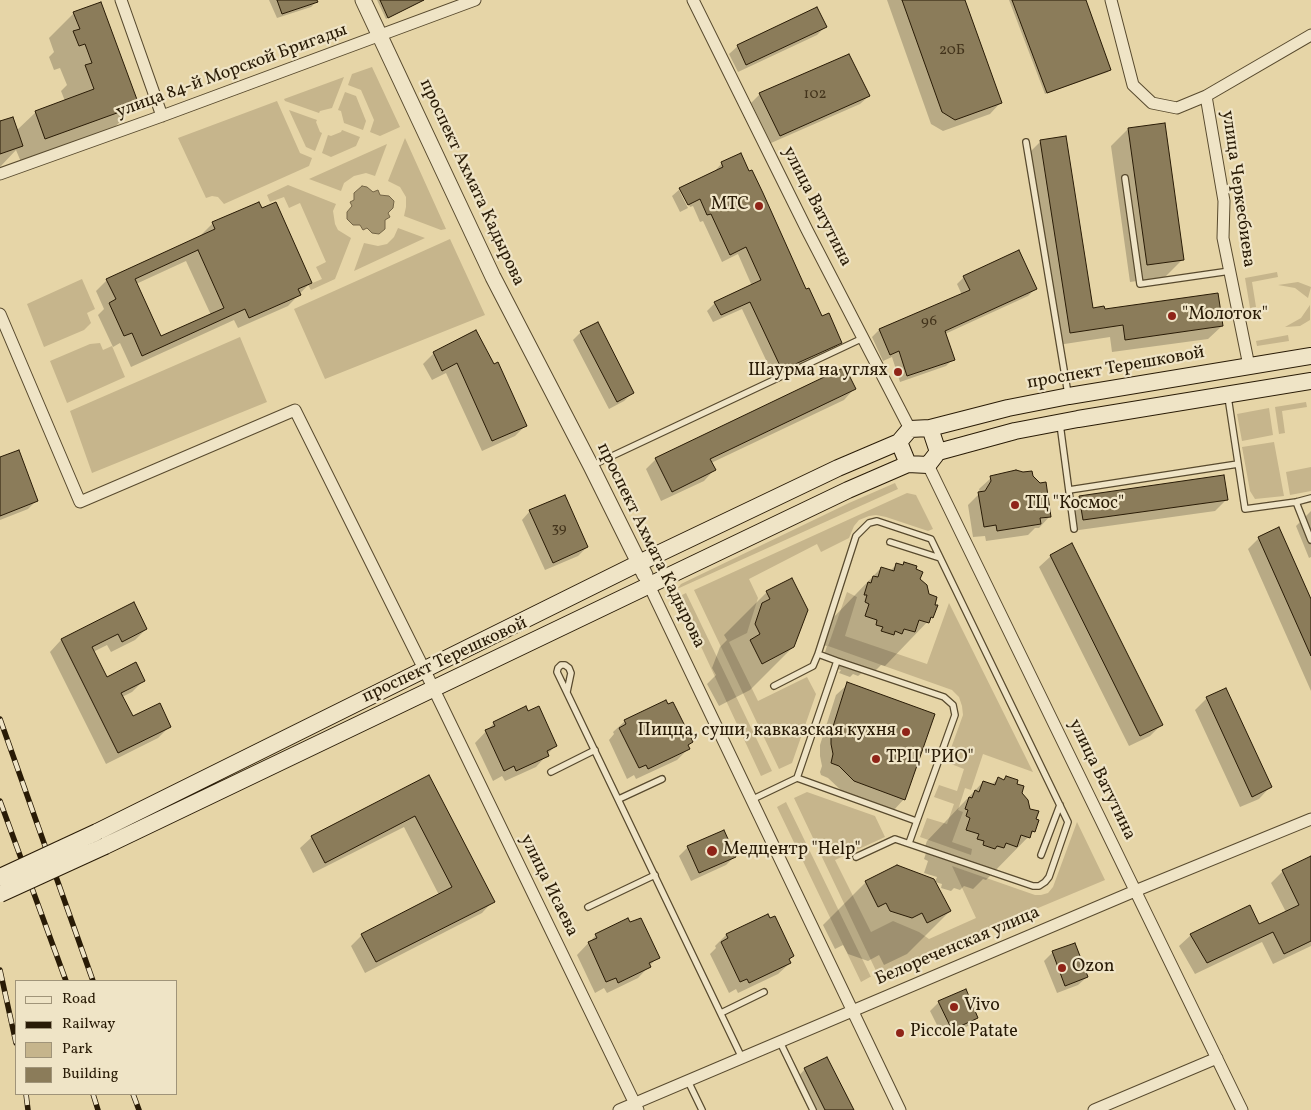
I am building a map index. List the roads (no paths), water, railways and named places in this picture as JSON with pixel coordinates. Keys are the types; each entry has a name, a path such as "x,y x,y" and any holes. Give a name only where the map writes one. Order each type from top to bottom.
{"main road":[{"name":"проспект Терешковой","path":"930,428 1008,408 1069,396 1311,356"},
{"path":"938,452 930,428 910,429 899,442 908,464 928,465 938,452 1015,431 1311,381"},
{"name":"проспект Терешковой","path":"428,679 644,575 838,468 899,442"},
{"name":"проспект Терешковой","path":"0,894 101,839 644,575 908,464"},
{"name":"проспект Терешковой","path":"0,877 101,839"}],"street":[{"path":"121,0 162,116"},
{"name":"проспект Ахмата Кадырова","path":"363,0 493,277 591,466 900,1110"},
{"name":"улица 84-й Морской Бригады","path":"0,174 475,0"},
{"name":"улица Ватутина","path":"693,0 807,230 910,429"},
{"name":"улица Черкесбиева","path":"1111,0 1133,85 1152,103 1177,108 1206,96 1224,201 1224,238 1249,366"},
{"path":"1206,96 1311,35"},
{"name":"улица Исаева","path":"0,314 80,502 295,410 636,1107"},
{"name":"улица Ватутина","path":"928,465 1242,1110"},
{"name":"Белореченская улица","path":"619,1110 636,1107 688,1081 852,1011 1311,819"},
{"path":"1094,1110 1217,1058"}],"lane":[{"path":"1026,142 1069,396"},
{"path":"1124,178 1140,284 1230,271"},
{"path":"591,466 863,338"},
{"path":"1228,395 1245,510 1311,498"},
{"path":"1060,422 1074,529"},
{"path":"1069,490 1238,464"},
{"path":"1296,502 1311,540"},
{"path":"774,686 813,666 856,536 869,523 884,522 931,539 1068,822 1049,877 1046,882 1039,886 1033,886 894,839 856,857"},
{"path":"890,542 940,558"},
{"path":"818,654 944,697 953,705 955,716 909,843"},
{"path":"751,800 797,778 837,661"},
{"path":"567,692 742,1058"},
{"path":"551,772 595,750"},
{"path":"797,778 916,822"},
{"path":"619,799 662,779"},
{"path":"1041,855 1060,805"},
{"path":"588,907 655,876"},
{"path":"721,1013 764,992"},
{"path":"780,1042 813,1110"},
{"path":"688,1081 702,1110"}],"railway":[{"path":"0,719 93,980"},
{"path":"0,801 66,980"},
{"path":"0,970 15,1038"},
{"path":"26,1095 28,1110"},
{"path":"93,1095 98,1110"},
{"path":"133,1095 139,1110"}],"place":[{"name":"МТС","path":"759,206"},
{"name":"\"Молоток\"","path":"1172,316"},
{"name":"Шаурма на углях","path":"898,372"},
{"name":"ТЦ \"Космос\"","path":"1015,505"},
{"name":"Пицца, суши, кавказская кухня","path":"906,732"},
{"name":"ТРЦ \"РИО\"","path":"876,759"},
{"name":"Медцентр \"Help\"","path":"712,851"},
{"name":"Ozon","path":"1062,968"},
{"name":"Vivo","path":"954,1007"},
{"name":"Piccole Patate","path":"900,1033"}]}
